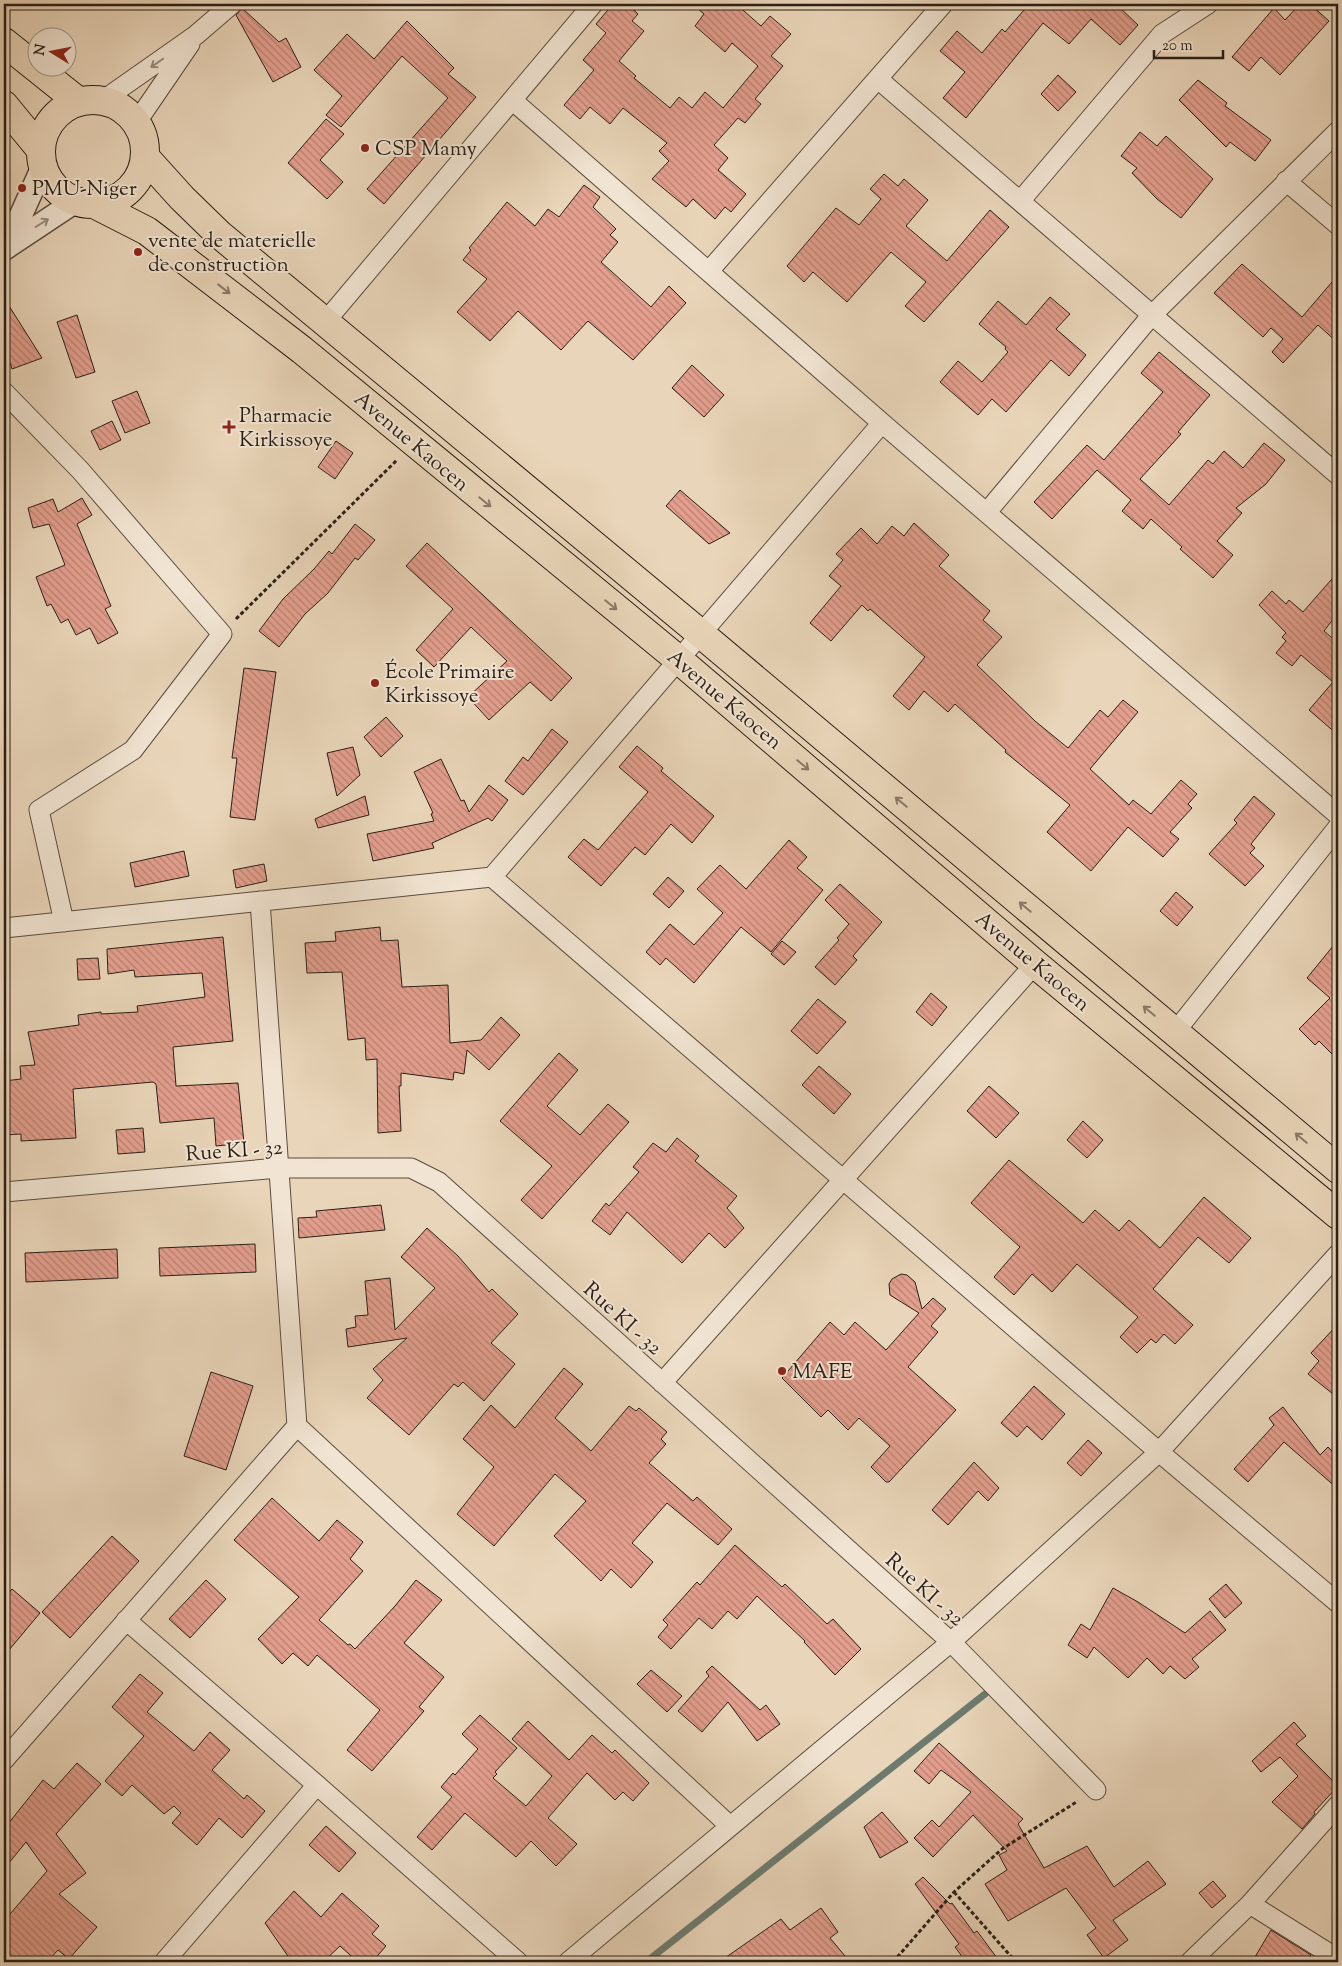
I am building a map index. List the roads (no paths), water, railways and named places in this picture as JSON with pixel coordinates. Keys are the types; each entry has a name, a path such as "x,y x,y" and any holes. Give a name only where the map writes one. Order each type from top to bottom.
{"highway":[{"path":"4,42 91,101 126,111 136,123 144,139 145,157 140,175 129,190 114,200 86,203 61,194 50,181 42,158 4,105"},
{"path":"42,158 44,134 52,120 64,108 91,101"},
{"name":"Avenue Kaocen","path":"145,157 218,234 701,634 1338,1169"},
{"name":"Avenue Kaocen","path":"86,203 147,231 194,265 302,350 679,660 1035,964 1338,1215"}],"street":[{"path":"91,101 196,35 232,4"},
{"path":"325,322 593,4"},
{"path":"709,271 942,4"},
{"path":"1021,200 1162,34 1208,4"},
{"path":"136,123 196,35"},
{"path":"878,78 1021,200 1151,316 1338,475"},
{"path":"512,100 882,423 1338,815"},
{"path":"987,512 1151,316 1338,131"},
{"path":"6,246 42,158"},
{"path":"1286,181 1338,225"},
{"path":"6,246 86,203"},
{"path":"4,392 80,470 222,634 133,750 39,810 64,922"},
{"path":"4,928 492,877 882,423"},
{"path":"1175,1032 1338,828"},
{"path":"492,877 1159,1452 1338,1603"},
{"path":"260,901 297,1426 730,1826"},
{"path":"662,1383 845,1180 1035,964"},
{"name":"Rue KI - 32","path":"4,1192 278,1168 411,1168 425,1174 439,1182 951,1642 1096,1790"},
{"path":"568,1962 951,1642 1159,1452 1338,1254"},
{"path":"4,1760 297,1426"},
{"path":"126,1620 518,1962"},
{"path":"164,1962 316,1784"},
{"path":"1190,1962 1250,1904 1338,1805"},
{"path":"1250,1904 1338,1959"}],"waterway":[{"path":"646,1962 985,1694"}],"place":[{"name":"CSP Mamy","path":"365,148"},
{"name":"PMU-Niger","path":"22,188"},
{"name":"vente de materielle de construction","path":"138,252"},
{"name":"Pharmacie Kirkissoye","path":"229,427"},
{"name":"École Primaire Kirkissoye","path":"375,683"},
{"name":"MAFE","path":"782,1371"}]}
